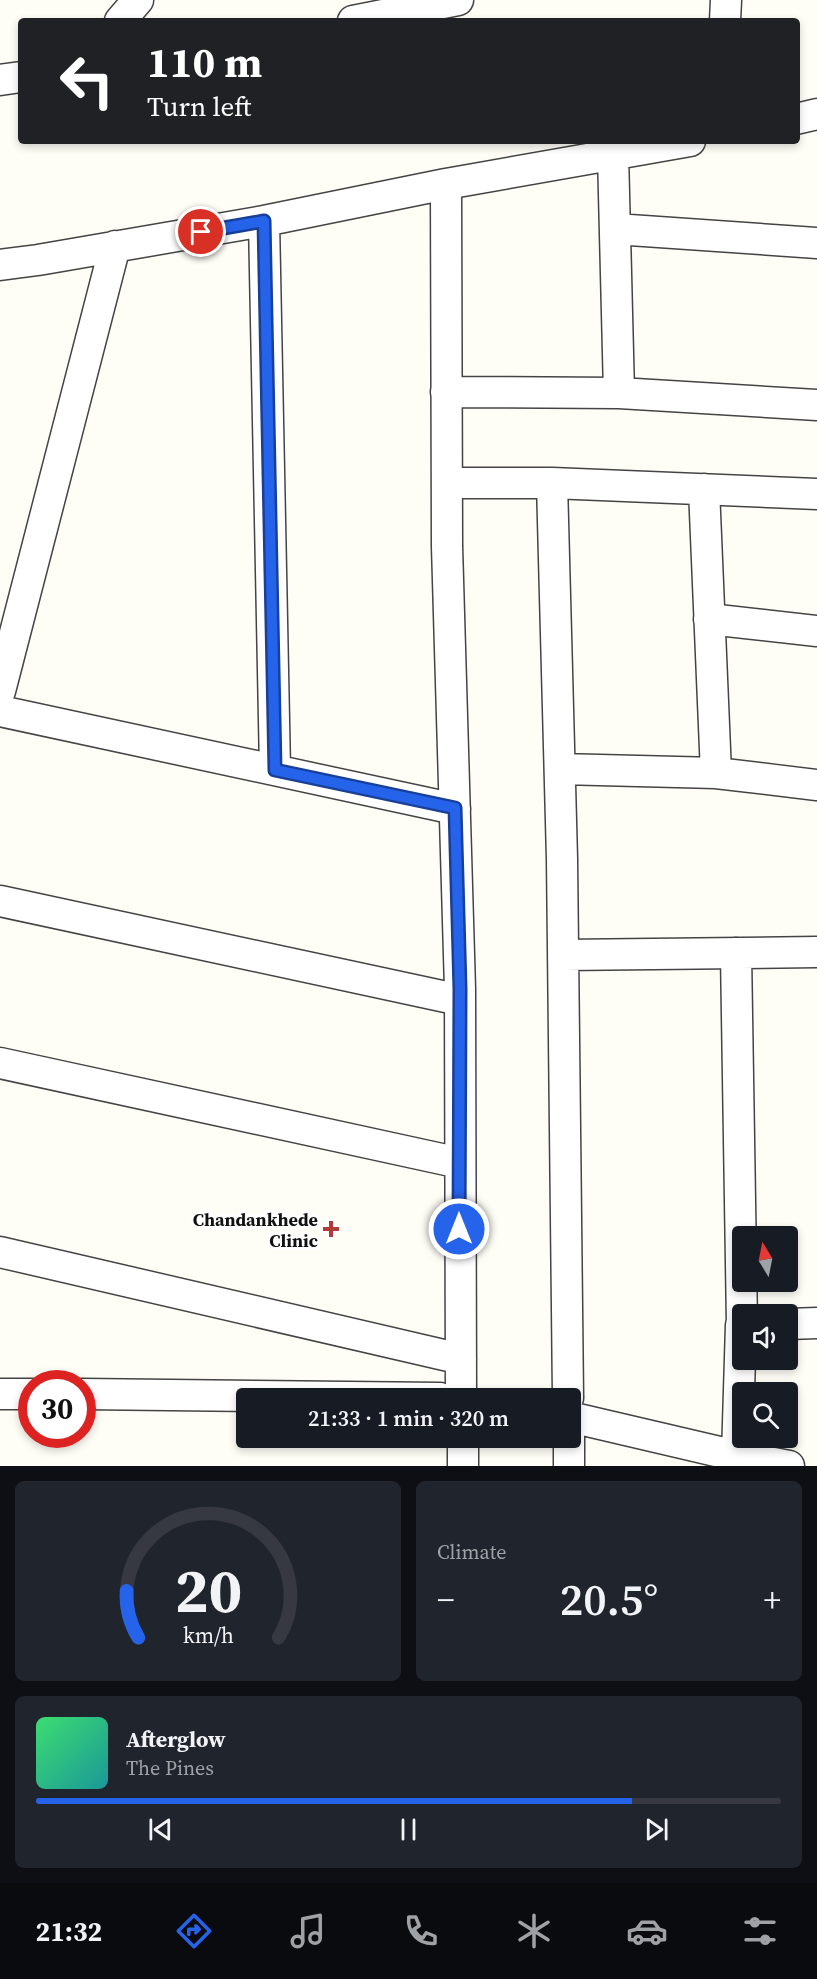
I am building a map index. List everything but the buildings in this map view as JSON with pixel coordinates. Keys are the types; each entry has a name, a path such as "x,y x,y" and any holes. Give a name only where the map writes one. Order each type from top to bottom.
{"street":[{"path":"123,18 138,0"},
{"path":"367,13 458,0"},
{"path":"725,18 726,0"},
{"path":"0,80 18,77"},
{"path":"800,117 817,114"},
{"path":"0,265 264,221 446,184 672,144"},
{"path":"613,154 619,393"},
{"path":"446,184 447,483 460,1000 461,1388"},
{"path":"264,221 275,770"},
{"path":"615,230 817,243"},
{"path":"0,691 115,246"},
{"path":"446,392 619,393 817,405"},
{"path":"447,483 552,483 817,494"},
{"path":"552,483 564,955 568,1388"},
{"path":"704,489 716,773"},
{"path":"710,619 817,631"},
{"path":"0,711 455,808"},
{"path":"560,769 716,773 817,785"},
{"path":"0,902 460,1000"},
{"path":"564,955 817,952"},
{"path":"735,953 742,1304"},
{"path":"0,1063 459,1163"},
{"path":"0,1252 460,1359"},
{"path":"798,1324 817,1323"},
{"path":"737,1456 740,1370"},
{"path":"0,1394 18,1394"},
{"path":"96,1394 236,1396"},
{"path":"581,1420 789,1466"},
{"path":"463,1448 463,1466"},
{"path":"569,1448 569,1466"}],"place":[{"name":"Chandankhede Clinic","path":"331,1229"}],"route":[{"path":"201,232 264,221 275,770 455,808 460,989 459,1229"}]}
